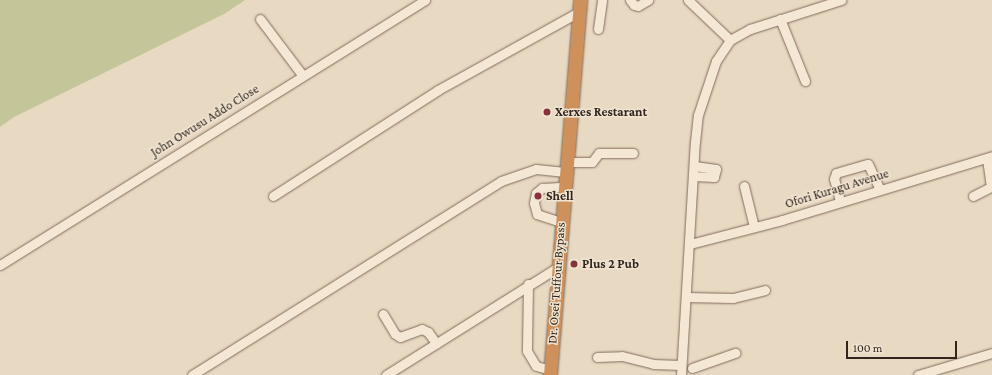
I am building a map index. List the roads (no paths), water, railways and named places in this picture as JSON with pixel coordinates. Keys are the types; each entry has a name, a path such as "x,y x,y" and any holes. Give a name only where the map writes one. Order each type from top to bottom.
{"highway":[{"name":"Dr. Osei Tuffour Bypass","path":"550,372 565,167 580,6"}],"street":[{"name":"John Owusu Addo Close","path":"0,265 425,0"},
{"path":"598,29 602,0"},
{"path":"630,0 634,5 638,6 648,0"},
{"path":"688,0 730,40"},
{"path":"681,375 698,115 716,61 730,40 750,29 841,0"},
{"path":"272,196 444,87 580,6"},
{"path":"260,19 303,76"},
{"path":"780,19 805,81"},
{"path":"192,375 501,181 536,169 565,167 592,162 599,152 633,153"},
{"path":"973,196 990,187 989,157"},
{"name":"Ofori Kuragu Avenue","path":"690,244 754,228 880,188 989,157"},
{"path":"840,201 834,179 836,173 868,164 880,188"},
{"path":"693,176 714,177 716,169 694,166"},
{"path":"744,186 754,228"},
{"path":"561,222 537,214 534,203 536,193 542,188 564,187"},
{"path":"386,375 528,284 558,267"},
{"path":"528,284 527,351 530,360 536,366 550,372"},
{"path":"686,297 733,298 764,290"},
{"path":"382,314 395,334 400,337 422,329 436,343"},
{"path":"682,355 694,372 735,353"},
{"path":"918,375 992,353"},
{"path":"597,357 622,356 653,364 681,365"}],"place":[{"name":"Xerxes Restarant","path":"547,112"},
{"name":"Shell","path":"538,196"},
{"name":"Plus 2 Pub","path":"574,264"}]}
